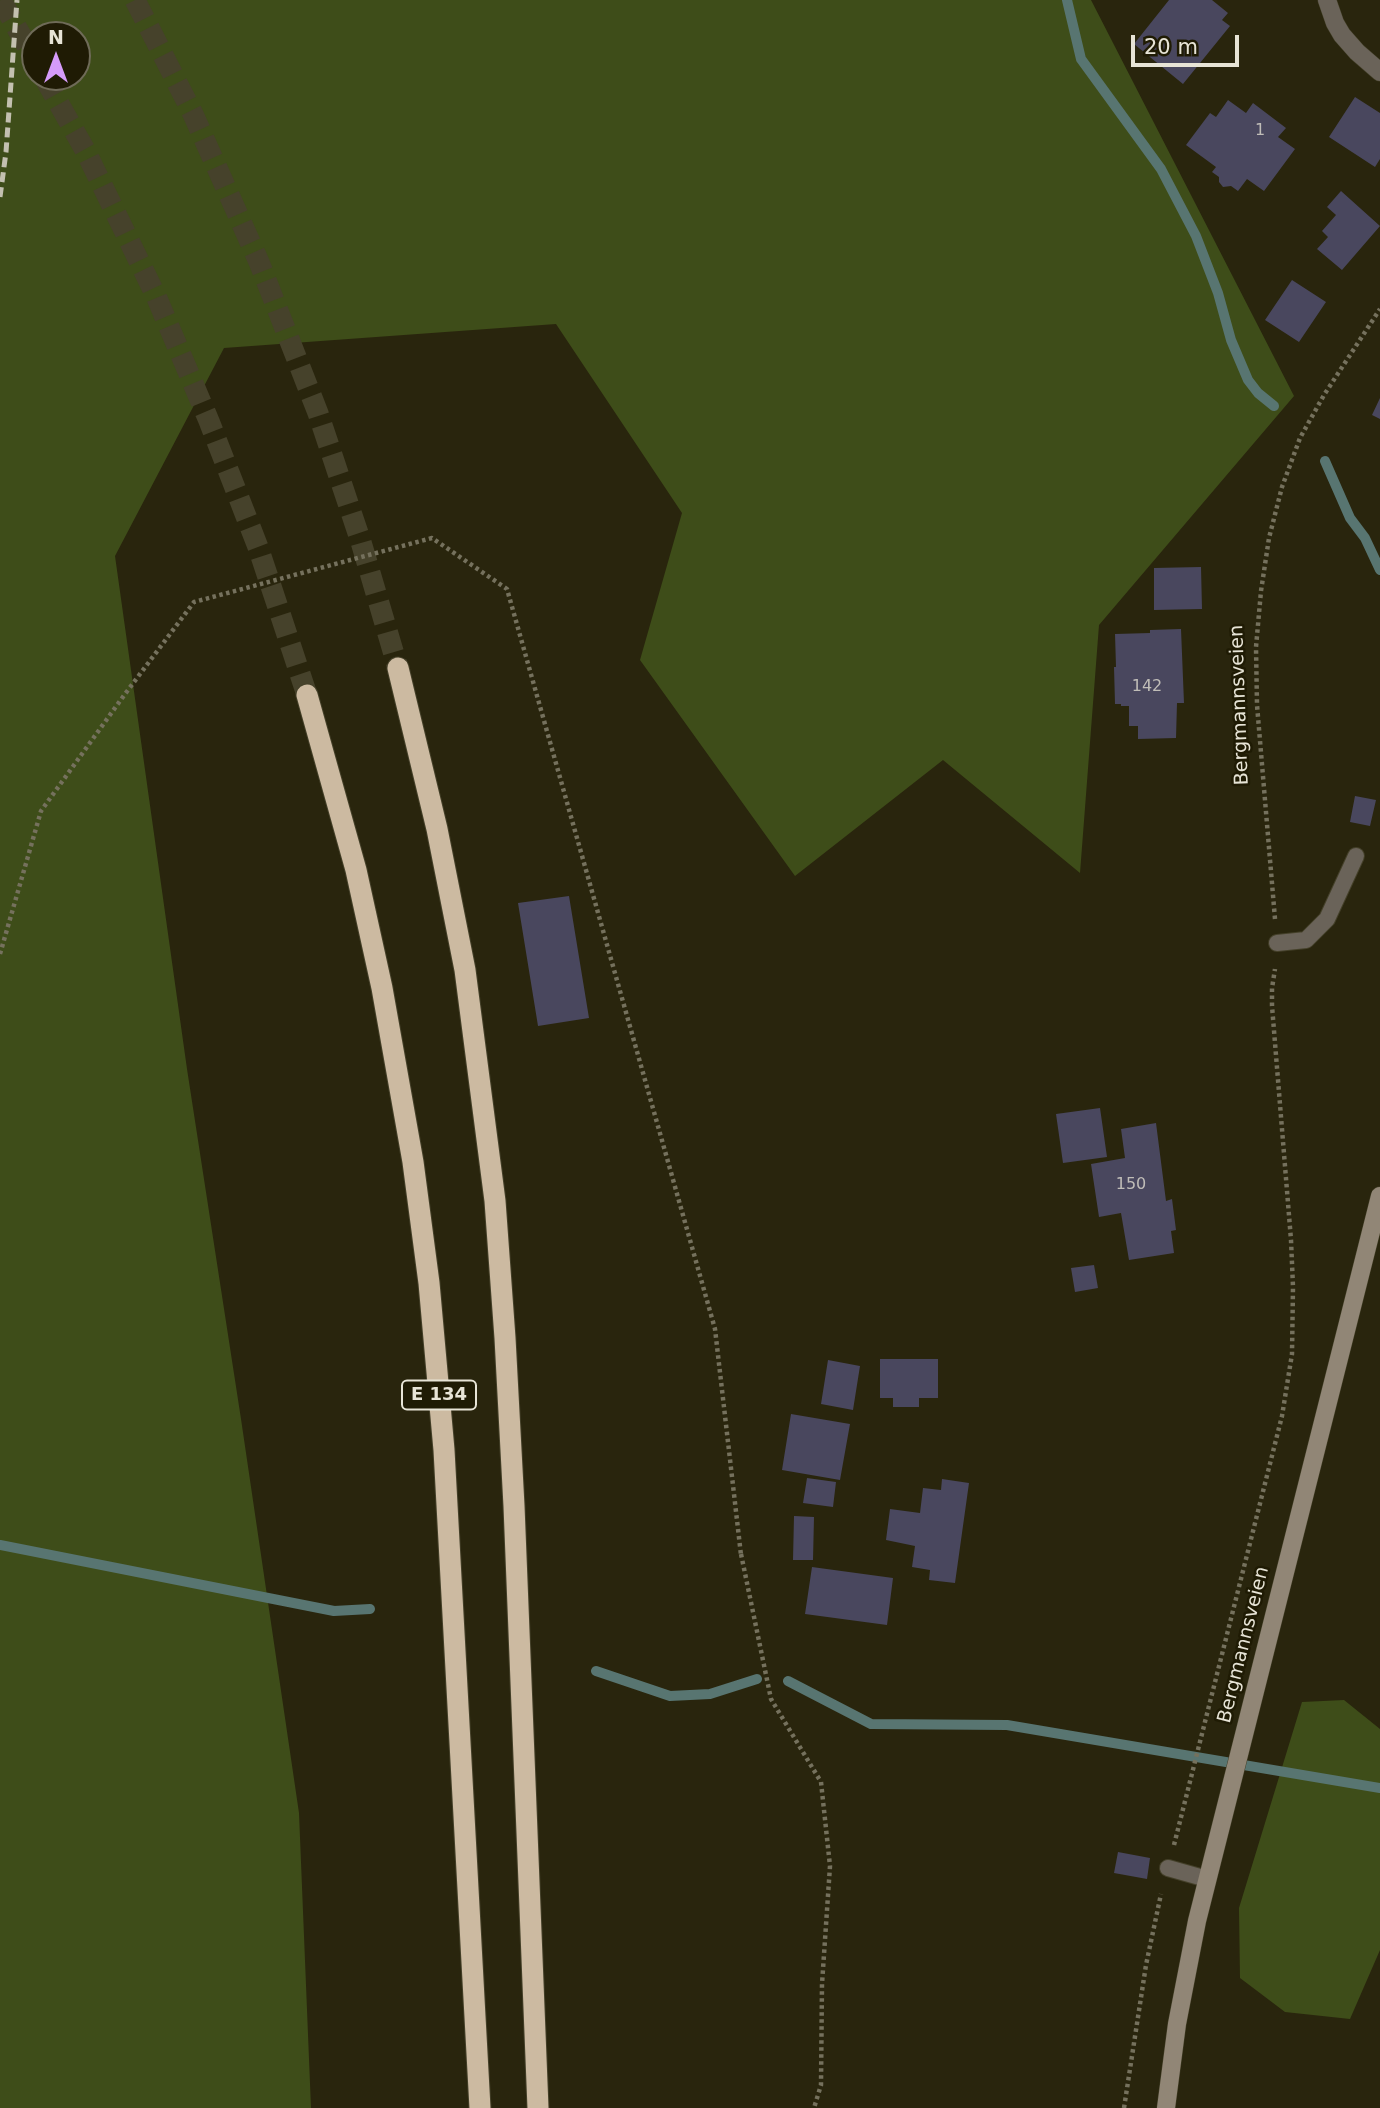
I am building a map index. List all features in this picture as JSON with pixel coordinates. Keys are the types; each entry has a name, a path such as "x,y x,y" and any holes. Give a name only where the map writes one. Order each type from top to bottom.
{"highway":[{"path":"398,668 437,829 465,970 495,1201 514,1506 538,2108"},
{"name":"E 134","path":"307,695 356,870 382,988 413,1162 429,1283 444,1450 480,2108"}],"main road":[{"name":"Bergmannsveien","path":"1166,2108 1186,1973 1207,1880 1380,1196"}],"street":[{"path":"1327,0 1342,35 1380,72"}],"lane":[{"path":"1278,951 1307,940 1327,919 1356,856"},
{"path":"1168,1868 1207,1880"}],"path":[{"name":"Bergmannsveien","path":"1124,2108 1146,1965 1279,1429 1292,1354 1291,1240 1272,1006 1278,951 1261,761 1256,647 1261,591 1269,538 1282,487 1300,438 1324,395 1380,309"},
{"path":"741,1553 771,1699 821,1782 830,1866 822,1984 821,2085 814,2108"}],"green space":[{"path":"0,0 1091,0 1294,396 1099,625 1080,873 943,760 795,876 640,660 682,513 556,324 224,348 115,556 187,1069 299,1813 311,2108 0,2108"},
{"path":"1344,1700 1380,1729 1380,1950 1350,2019 1285,2012 1240,1978 1239,1908 1302,1702"}],"building":[{"path":"1169,0 1212,0 1228,13 1222,20 1230,26 1183,84 1134,44"},
{"path":"1355,97 1380,113 1380,159 1375,167 1329,137"},
{"path":"1228,100 1246,113 1253,103 1286,128 1278,137 1295,149 1264,191 1247,179 1238,191 1231,186 1223,187 1219,177 1212,172 1216,167 1186,145 1210,113 1216,117"},
{"path":"1341,191 1380,226 1342,270 1317,249 1328,237 1322,231 1336,215 1327,207"},
{"path":"1292,280 1326,302 1299,342 1265,320"},
{"path":"1380,398 1380,419 1372,415"},
{"path":"1201,567 1202,609 1154,610 1154,568"},
{"path":"1181,629 1184,703 1177,703 1176,738 1138,739 1138,726 1129,726 1129,706 1115,704 1115,634"},
{"path":"1355,796 1376,800 1370,826 1350,822"},
{"path":"569,896 589,1018 538,1026 518,903"},
{"path":"1100,1108 1107,1157 1063,1163 1056,1114"},
{"path":"1156,1123 1166,1201 1172,1199 1176,1230 1171,1231 1174,1253 1129,1260 1121,1213 1099,1217 1091,1164 1125,1158 1121,1129"},
{"path":"1094,1265 1098,1288 1075,1292 1071,1268"},
{"path":"880,1359 938,1359 938,1398 919,1398 919,1407 893,1407 893,1398 880,1398"},
{"path":"828,1360 860,1366 853,1410 821,1404"},
{"path":"791,1414 850,1424 840,1480 782,1470"},
{"path":"807,1478 836,1482 833,1507 803,1503"},
{"path":"942,1479 969,1483 955,1583 929,1580 930,1570 912,1567 915,1546 886,1540 890,1509 920,1513 923,1488 941,1490"},
{"path":"794,1516 814,1517 813,1560 793,1560"},
{"path":"812,1567 893,1578 887,1625 805,1614"},
{"path":"1118,1852 1150,1858 1147,1879 1114,1873"}],"waterway":[{"path":"1067,0 1081,59 1161,169 1196,236 1218,293 1231,340 1248,380 1258,393 1274,406"},
{"path":"1325,461 1350,518 1365,538 1380,570"},
{"path":"0,1545 334,1611 370,1609"},
{"path":"596,1671 670,1696 710,1694 757,1679"},
{"path":"788,1681 871,1724 1007,1725 1380,1788"}],"tunnel":[{"path":"1,0 21,35"},
{"path":"135,0 193,114 259,262 318,413 361,542 398,668"},
{"path":"52,91 85,150 156,296 209,421 258,547 307,695"}],"railway":[{"path":"0,197 6,152 17,0"}]}
